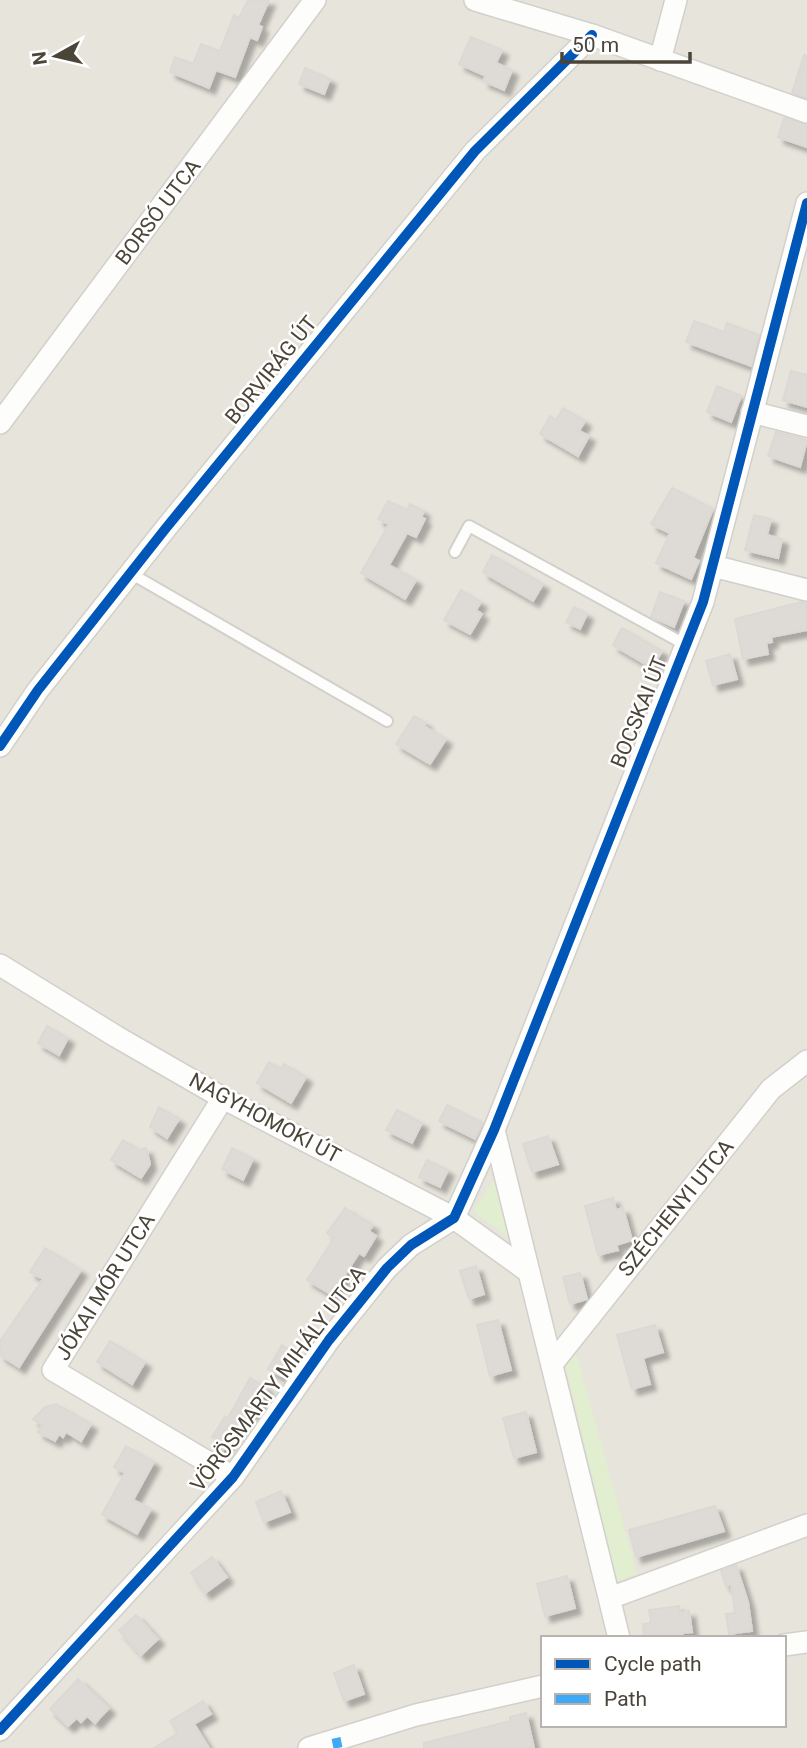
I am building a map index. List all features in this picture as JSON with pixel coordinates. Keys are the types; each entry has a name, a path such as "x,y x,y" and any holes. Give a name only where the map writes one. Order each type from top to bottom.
{"street":[{"name":"BORSÓ UTCA","path":"0,423 315,0"},
{"path":"475,0 592,36 807,112"},
{"path":"660,60 676,0"},
{"name":"BORVIRÁG ÚT","path":"0,747 38,690 130,573 475,151 592,36"},
{"name":"BOCSKAI ÚT","path":"454,1218 494,1130 686,645 713,566 807,203"},
{"path":"752,412 807,426"},
{"path":"713,566 807,590"},
{"name":"NAGYHOMOKI ÚT","path":"0,965 223,1098 454,1218 529,1272"},
{"name":"SZÉCHENYI UTCA","path":"552,1364 771,1089 807,1061"},
{"name":"JÓKAI MÓR UTCA","path":"223,1098 53,1370 233,1477"},
{"path":"494,1130 610,1598 615,1634"},
{"name":"VÖRÖSMARTY MIHÁLY UTCA","path":"0,1730 233,1477 360,1299 411,1245 454,1218"},
{"path":"610,1598 807,1525"},
{"path":"786,1645 807,1642"},
{"path":"309,1748 416,1715 541,1686"}],"lane":[{"path":"455,552 469,526 686,645"},
{"path":"130,573 387,721"}],"shaded area":[{"path":"0,0 807,0 807,1748 0,1748"}],"green space":[{"path":"497,1175 517,1243 473,1211"},
{"path":"575,1349 637,1574 617,1581 564,1358"}],"building":[{"path":"248,0 269,0 258,25 262,27 257,40 250,37 235,77 216,70 209,88 170,72 175,57 193,64 201,44 220,51 234,15 239,18"},
{"path":"471,37 502,50 496,63 512,70 504,90 483,81 486,76 459,64"},
{"path":"804,55 807,56 807,98 792,93"},
{"path":"305,68 330,79 324,94 299,84"},
{"path":"784,118 807,125 807,147 778,137"},
{"path":"694,321 724,332 727,323 759,335 751,366 686,342"},
{"path":"791,371 807,375 807,407 783,400"},
{"path":"717,386 741,396 731,422 707,412"},
{"path":"563,408 585,421 579,431 589,436 578,456 540,434 550,416 556,420"},
{"path":"776,432 807,440 800,467 768,456"},
{"path":"672,488 713,509 693,558 699,561 691,579 656,563 670,533 651,524"},
{"path":"388,501 407,510 410,504 424,511 421,517 425,519 416,537 407,533 389,565 416,580 405,599 361,573 389,524 378,519"},
{"path":"754,515 771,519 767,535 782,539 778,558 745,550"},
{"path":"492,555 543,584 533,601 483,572"},
{"path":"461,590 481,602 476,610 482,614 470,634 444,620"},
{"path":"660,592 684,601 674,627 651,617"},
{"path":"806,603 807,630 771,637 772,642 766,643 768,654 743,659 735,619"},
{"path":"574,607 587,614 580,629 566,622"},
{"path":"622,628 662,651 652,668 613,645"},
{"path":"730,654 737,679 713,685 706,661"},
{"path":"414,716 426,723 424,726 446,739 430,764 396,744"},
{"path":"47,1026 68,1038 59,1055 38,1043"},
{"path":"269,1062 281,1069 284,1064 306,1077 291,1103 257,1083"},
{"path":"447,1105 483,1123 475,1139 439,1121"},
{"path":"159,1107 179,1119 167,1138 150,1127"},
{"path":"397,1110 422,1123 412,1143 386,1130"},
{"path":"548,1136 558,1164 532,1172 523,1144"},
{"path":"123,1140 139,1150 146,1148 150,1164 141,1178 111,1160"},
{"path":"232,1148 253,1159 243,1180 222,1169"},
{"path":"427,1160 448,1170 440,1187 419,1177"},
{"path":"613,1198 616,1210 623,1208 632,1240 616,1245 618,1250 598,1255 585,1206"},
{"path":"345,1208 373,1225 369,1231 376,1236 364,1256 359,1253 332,1295 307,1280 334,1238 327,1233"},
{"path":"45,1248 81,1270 19,1367 0,1355 0,1341 43,1279 30,1272"},
{"path":"476,1266 484,1294 469,1299 460,1271"},
{"path":"580,1273 587,1299 570,1304 563,1277"},
{"path":"498,1320 511,1370 490,1376 477,1325"},
{"path":"655,1325 663,1352 643,1358 650,1384 632,1389 617,1335"},
{"path":"110,1341 145,1362 132,1384 97,1362"},
{"path":"282,1345 295,1353 281,1376 268,1369"},
{"path":"250,1378 267,1388 254,1414 248,1411 223,1450 214,1445 217,1440 212,1437 225,1417 228,1418"},
{"path":"56,1404 91,1424 81,1441 66,1432 63,1437 59,1434 55,1441 38,1432 42,1425 33,1419 45,1407"},
{"path":"526,1412 536,1452 514,1458 503,1418"},
{"path":"126,1446 154,1462 133,1500 151,1509 137,1534 102,1514 125,1473 114,1467"},
{"path":"281,1491 290,1512 264,1522 256,1502"},
{"path":"715,1506 724,1531 636,1557 629,1530"},
{"path":"212,1557 227,1577 205,1593 191,1573"},
{"path":"736,1565 748,1602 752,1631 729,1634 726,1614 735,1613 731,1584 726,1586 721,1571"},
{"path":"567,1576 575,1608 545,1616 537,1584"},
{"path":"679,1606 680,1613 689,1611 692,1632 682,1633 683,1636 644,1636 643,1624 651,1623 649,1610"},
{"path":"136,1615 158,1639 141,1655 119,1630"},
{"path":"354,1665 364,1694 344,1701 334,1673"},
{"path":"78,1679 109,1708 95,1723 87,1716 81,1722 77,1718 68,1726 50,1709"},
{"path":"203,1701 211,1714 194,1724 209,1748 154,1748 178,1733 170,1721"},
{"path":"526,1713 534,1748 424,1748 424,1743 510,1721 510,1717"}],"marked path":[{"path":"336,1738 338,1748"}],"cycle path":[{"path":"0,746 38,690 166,528 475,151 592,35"},
{"path":"0,1730 233,1477 329,1340 387,1268 411,1245 454,1218 494,1130 703,602 807,203"}]}
